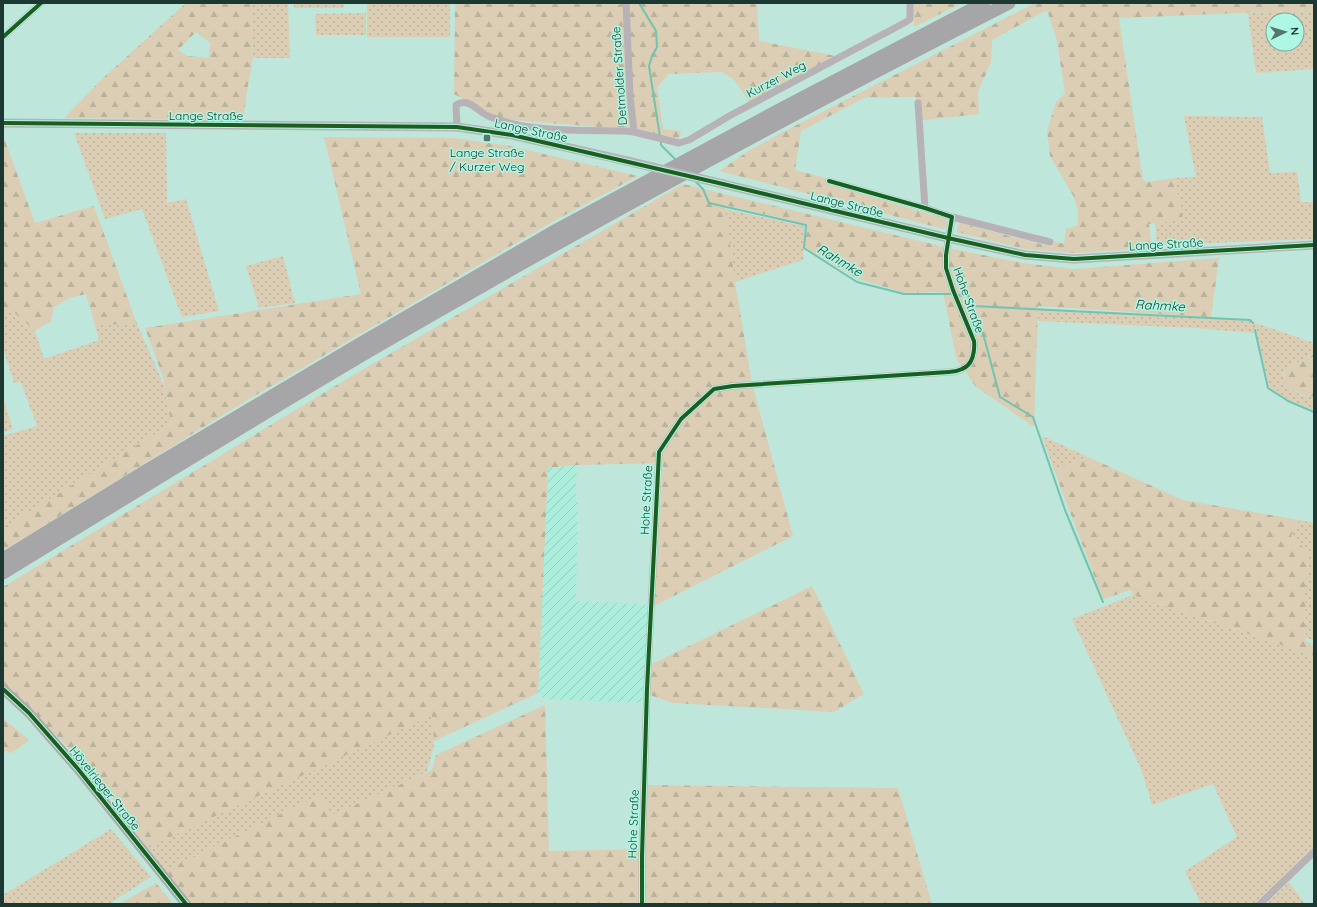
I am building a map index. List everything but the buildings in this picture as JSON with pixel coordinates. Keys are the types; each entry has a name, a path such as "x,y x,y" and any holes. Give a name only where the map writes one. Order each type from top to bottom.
{"highway":[{"path":"3,573 156,478 370,350 788,105 984,3"},
{"path":"3,559 144,472 363,342 555,231 877,71 1009,3"}],"main road":[{"name":"Hövelrieger Straße","path":"3,689 29,713 78,769 186,904"}],"street":[{"path":"3,38 41,3"},
{"name":"Detmolder Straße","path":"456,127 456,105 461,102 466,102 485,114 497,119 528,126 634,132 630,96 626,3"},
{"name":"Kurzer Weg","path":"634,132 679,143 689,140 731,115 901,25 910,19 910,3"},
{"path":"918,103 926,208"},
{"name":"Lange Straße","path":"3,124 456,127 512,135 1025,255 1074,259 1314,245"},
{"name":"Lange Straße","path":"829,181 926,208 952,217 1050,242"},
{"path":"948,238 952,217"},
{"name":"Hohe Straße","path":"642,904 647,688 659,452 681,419 714,389 733,386 949,372 962,369 972,360 975,348 971,333 946,268 948,238"},
{"path":"1260,904 1314,852"}],"shaded area":[{"path":"577,465 575,501 578,502 576,601 644,604 649,609 645,685 641,703 547,699 538,693 548,468"}],"green space":[{"path":"186,3 250,3 253,58 243,120 64,118 103,78","holes":["196,32 210,43 209,58 187,56 178,50"]},
{"path":"250,3 288,3 290,58 253,58"},
{"path":"294,3 344,3 344,8 294,8"},
{"path":"367,3 450,3 450,37 367,37"},
{"path":"455,3 757,3 759,41 836,56 750,102 734,80 722,72 669,74 657,87 663,129 681,131 679,139 623,129 501,119 454,94"},
{"path":"913,3 962,3 914,27"},
{"path":"1035,3 1314,3 1314,10 1119,18 1143,181 1149,182 1174,178 1183,219 1149,224 1152,248 1075,253 1025,249 957,232 957,228 960,223 1052,247 1054,241 1064,244 1066,229 1078,225 1078,211 1074,197 1050,156 1047,131 1056,102 1065,93 1057,41 1047,10 992,40 991,62 978,92 979,114 917,121 916,97 864,98 801,131 795,170 826,178 825,183 946,219 947,225 944,229 719,171 750,150"},
{"path":"1314,10 1314,69 1256,73 1248,13 1265,12 1265,52 1305,52 1305,12 1270,12"},
{"path":"366,13 366,35 316,35 315,14"},
{"path":"1184,116 1262,117 1270,173 1297,172 1301,202 1314,202 1314,239 1157,245 1155,223 1183,219 1174,178 1196,177"},
{"path":"74,133 166,133 167,203 186,199 219,311 182,317 142,209 105,219"},
{"path":"3,135 35,223 94,206 137,324 95,325 86,294 70,298 54,307 51,321 35,331 9,308 3,314"},
{"path":"324,137 455,138 510,146 638,176 552,222 244,402 3,551 3,528 171,424 163,377 145,328 361,294"},
{"path":"683,184 953,249 1023,263 1074,269 1219,258 1211,317 1038,306 1034,427 975,386 957,361 943,292 905,293 858,279 805,247 807,224 725,205 735,282 752,383 793,536 654,606 663,463 577,465 548,468 538,693 434,741 432,715 162,841 145,845 113,800 79,758 3,683 3,587 355,374"},
{"path":"725,209 804,226 803,260 735,282"},
{"path":"283,256 295,303 259,308 246,266"},
{"path":"9,308 35,331 44,359 99,340 95,325 137,324 164,385 171,424 3,528 3,436 37,426 21,382 14,383 3,348 3,314"},
{"path":"1038,309 1250,321 1252,324 1255,323 1314,343 1314,353 1282,372 1287,385 1302,396 1314,397 1314,410 1289,400 1269,387 1256,329 1254,329 1254,333 1195,328 1038,321"},
{"path":"1314,354 1314,397 1303,395 1287,385 1283,372"},
{"path":"3,398 13,429 3,432"},
{"path":"1042,436 1088,457 1054,470"},
{"path":"1088,457 1183,500 1299,520 1291,536 1309,553 1305,590 1306,641 1314,645 1314,656 1133,595 1131,590 1103,599 1054,470"},
{"path":"1299,520 1314,523 1314,640 1306,638 1305,590 1309,553 1291,536"},
{"path":"812,586 864,694 834,712 672,703 650,695 652,664"},
{"path":"1133,595 1314,656 1314,849 1256,904 1201,904 1185,871 1237,837 1213,784 1152,805 1141,769 1072,619"},
{"path":"545,705 549,851 644,849 646,785 898,788 932,904 191,904 164,871 320,795 332,815 432,770 436,755"},
{"path":"433,714 434,746 427,772 332,815 320,795 164,871 145,845 162,841"},
{"path":"3,718 29,740 12,753 3,750"},
{"path":"111,829 151,877 109,904 3,904 3,895"},
{"path":"1289,882 1305,904 1266,904"},
{"path":"156,883 173,904 119,904"}],"waterway":[{"name":"Rahmke","path":"639,3 656,31 657,47 649,66 660,137"},
{"name":"Rahmke","path":"661,141 661,145 677,161"},
{"name":"Rahmke","path":"696,182 703,189 709,203 806,225 804,248 857,282 904,294 953,294"},
{"name":"Rahmke","path":"957,295 968,295 973,306 1250,320 1253,323"},
{"path":"973,306 984,337 1000,397 1033,417 1065,510 1103,602"},
{"name":"Rahmke","path":"1255,330 1268,388 1288,401 1314,412"}],"cycle path":[{"path":"3,37 41,3"},
{"path":"3,123 457,127 512,135 1025,255 1074,259 1314,245"},
{"path":"642,904 647,689 659,452 681,419 714,389 733,386 952,372 966,367 971,361 974,341 953,290 946,268 946,255 952,217 829,181"},
{"path":"3,689 29,713 78,769 186,904"}],"place":[{"name":"Lange Straße / Kurzer Weg","path":"487,138"}]}
